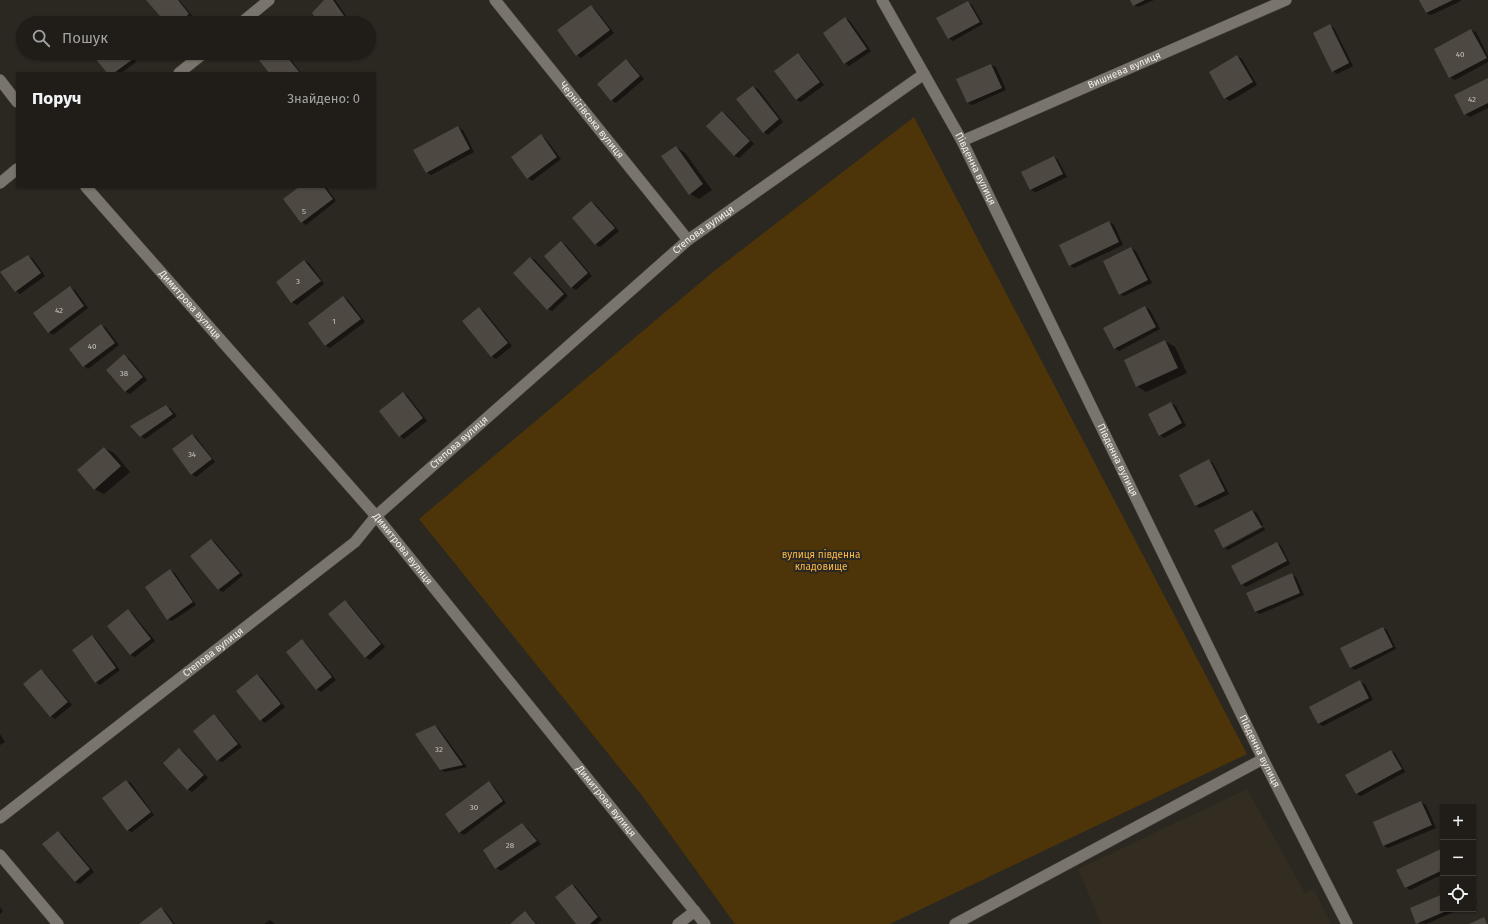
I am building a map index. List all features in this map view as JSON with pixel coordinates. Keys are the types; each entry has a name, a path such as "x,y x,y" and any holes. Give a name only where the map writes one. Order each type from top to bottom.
{"street":[{"path":"250,16 269,0"},
{"name":"Чернігівська вулиця","path":"495,0 688,240"},
{"name":"Південна вулиця","path":"882,0 962,141 1263,759 1347,924"},
{"name":"Вишнева вулиця","path":"962,141 1286,0"},
{"path":"180,72 195,60"},
{"name":"Степова вулиця","path":"0,818 355,542 376,516 688,240 924,74"},
{"path":"0,80 16,101"},
{"path":"0,183 16,170"},
{"name":"Димитрова вулиця","path":"87,188 376,516 705,924"},
{"path":"956,924 1263,759"},
{"path":"0,855 58,924"},
{"path":"678,924 695,911"}],"shaded area":[{"path":"1247,789 1305,893 1314,889 1331,924 1101,924 1078,869"}],"green space":[{"name":"вулиця південна кладовище","path":"914,117 1247,754 890,924 735,924 643,797 419,519 713,272"}],"building":[{"path":"146,0 178,0 189,14 187,16 160,16"},
{"path":"324,0 333,0 344,16 314,16 312,13"},
{"path":"1130,0 1145,0 1133,6"},
{"path":"1419,0 1453,0 1426,13"},
{"path":"968,1 980,22 948,39 936,18"},
{"path":"591,5 610,30 576,56 557,30"},
{"path":"845,17 867,49 844,64 823,33"},
{"path":"1330,24 1349,63 1332,72 1313,33"},
{"path":"1471,29 1487,58 1449,78 1434,49"},
{"path":"798,53 820,82 796,100 774,71"},
{"path":"1237,55 1253,82 1224,99 1209,72"},
{"path":"626,59 640,76 611,101 597,84"},
{"path":"97,60 132,60 115,72 106,72"},
{"path":"259,60 290,60 299,72 268,72"},
{"path":"991,64 1002,88 967,103 956,79"},
{"path":"1488,78 1488,103 1464,115 1454,95"},
{"path":"753,86 779,119 763,133 736,99"},
{"path":"722,111 750,141 734,156 706,126"},
{"path":"458,126 470,149 426,173 413,150"},
{"path":"541,134 557,157 527,179 511,157"},
{"path":"676,146 703,184 689,195 661,156"},
{"path":"1054,156 1063,174 1030,190 1021,172"},
{"path":"298,188 325,188 333,199 301,223 283,199"},
{"path":"591,201 615,228 595,245 572,218"},
{"path":"1109,221 1119,242 1069,266 1059,245"},
{"path":"561,241 588,273 571,288 544,256"},
{"path":"1131,247 1148,280 1119,295 1103,261"},
{"path":"28,255 41,273 15,292 0,272"},
{"path":"530,257 564,294 547,310 513,273"},
{"path":"304,260 321,281 291,303 276,282"},
{"path":"70,286 84,306 48,333 33,313"},
{"path":"343,296 361,319 325,346 308,323"},
{"path":"1145,306 1156,327 1114,349 1103,328"},
{"path":"479,307 508,343 491,357 462,321"},
{"path":"101,324 115,343 83,367 69,349"},
{"path":"1165,340 1178,368 1136,387 1124,360"},
{"path":"124,354 143,377 125,392 106,370"},
{"path":"403,392 423,418 399,437 379,411"},
{"path":"1171,402 1182,423 1159,436 1148,414"},
{"path":"166,405 173,414 140,437 130,426"},
{"path":"192,434 212,459 191,475 172,449"},
{"path":"104,447 121,466 94,490 77,470"},
{"path":"1209,459 1225,491 1195,506 1179,475"},
{"path":"1252,510 1262,527 1223,548 1214,530"},
{"path":"211,539 240,573 218,590 190,556"},
{"path":"1277,542 1287,561 1241,585 1231,566"},
{"path":"170,569 193,602 167,620 145,587"},
{"path":"1292,573 1300,593 1255,612 1246,593"},
{"path":"345,600 381,644 365,658 328,614"},
{"path":"128,609 151,639 130,655 107,626"},
{"path":"1383,627 1393,647 1350,668 1340,648"},
{"path":"92,635 116,668 95,683 72,650"},
{"path":"302,639 332,677 316,690 286,652"},
{"path":"41,669 68,702 50,717 23,684"},
{"path":"257,674 281,704 260,721 236,691"},
{"path":"1360,680 1369,698 1318,724 1309,707"},
{"path":"214,714 238,744 217,761 193,731"},
{"path":"435,725 463,765 440,770 415,734"},
{"path":"179,748 204,775 187,790 163,763"},
{"path":"1391,750 1402,769 1356,794 1345,775"},
{"path":"126,780 151,812 127,831 102,798"},
{"path":"489,781 503,801 459,833 445,814"},
{"path":"1421,801 1432,825 1383,846 1373,822"},
{"path":"522,823 537,841 495,869 483,850"},
{"path":"58,831 90,869 75,882 42,844"},
{"path":"1440,849 1440,871 1405,888 1396,870"},
{"path":"572,884 598,917 590,924 576,924 555,897"},
{"path":"1440,895 1440,912 1444,912 1416,924 1410,908"},
{"path":"161,907 173,924 139,924"},
{"path":"525,911 536,924 510,924"},
{"path":"1484,917 1487,924 1469,924"}]}
